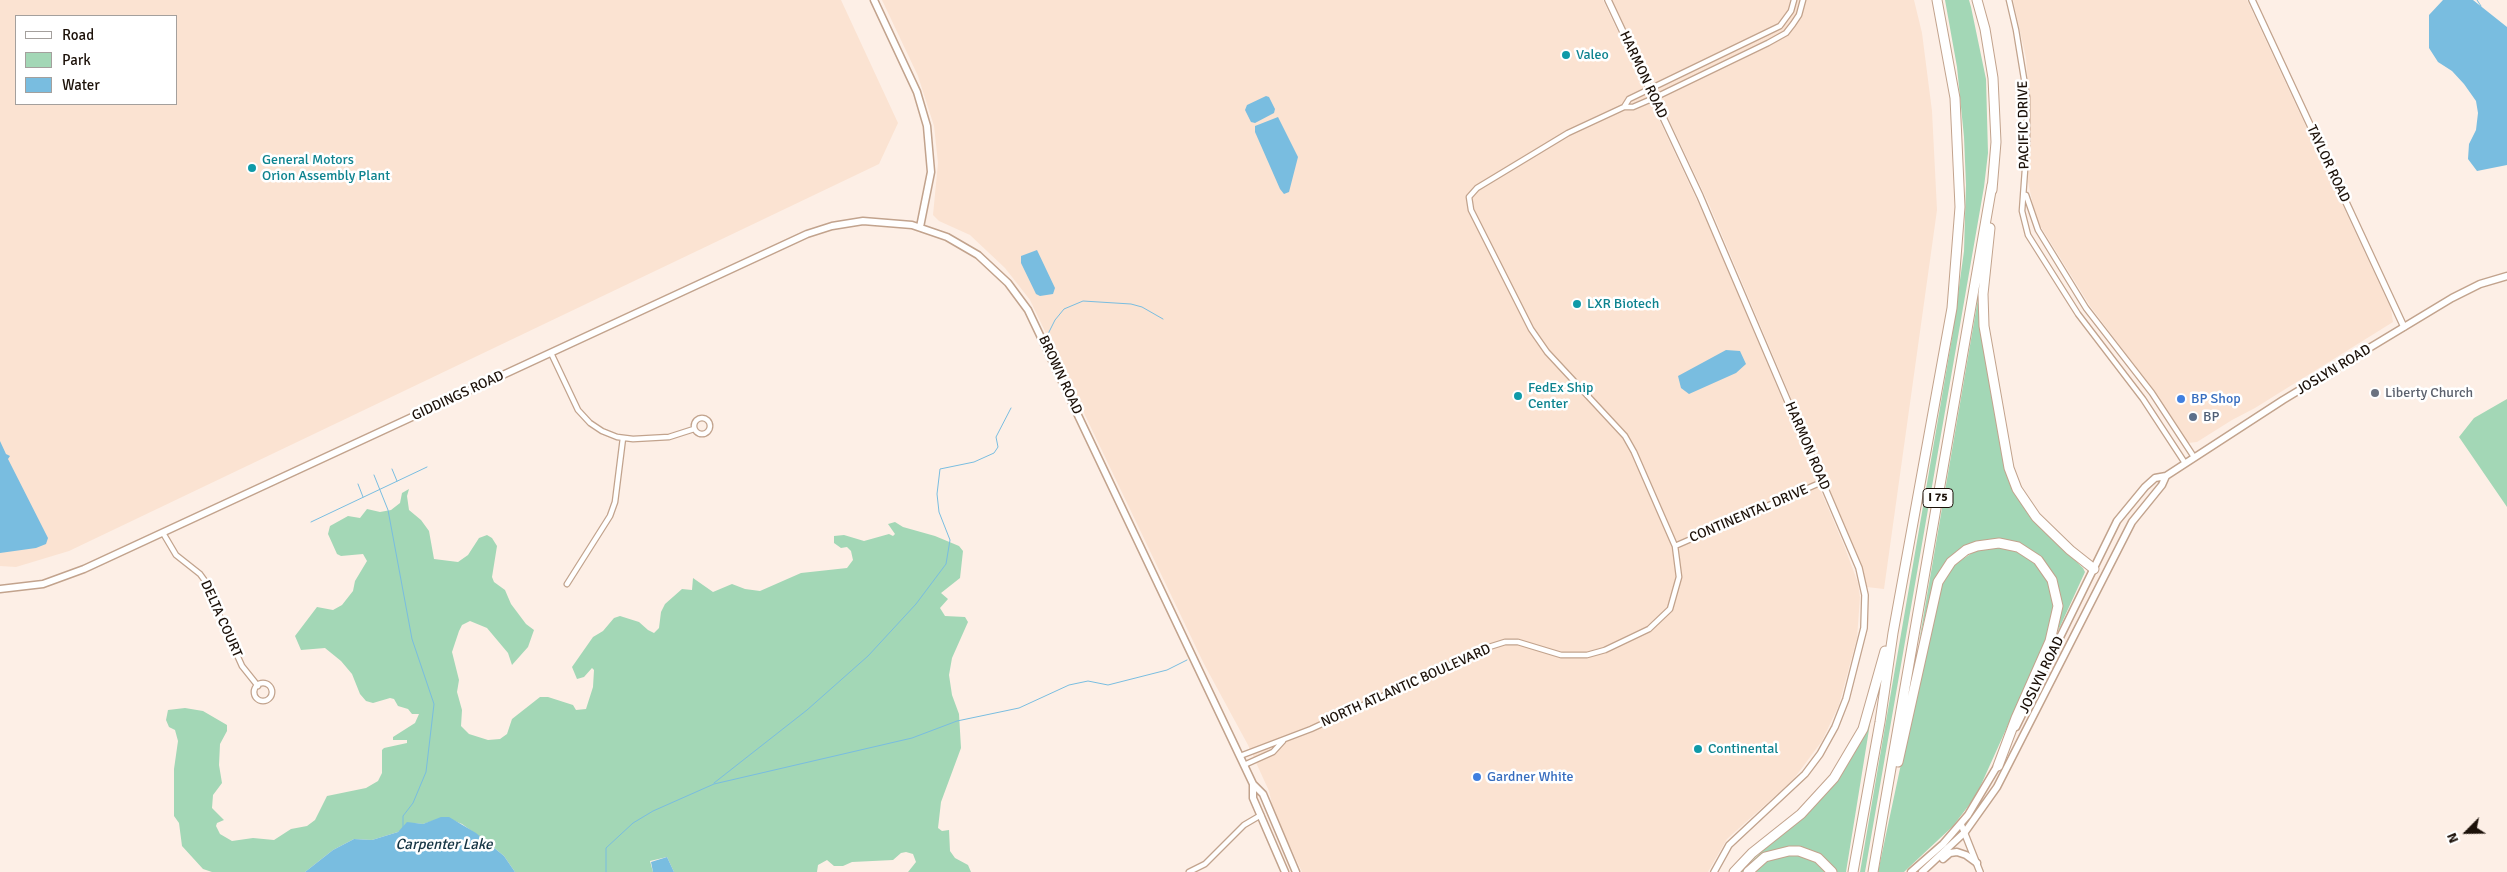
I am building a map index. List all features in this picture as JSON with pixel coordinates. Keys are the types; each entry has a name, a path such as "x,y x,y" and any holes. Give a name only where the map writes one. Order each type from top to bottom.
{"highway":[{"name":"I 75","path":"1853,872 1880,722 1893,632 1952,308 1960,206 1956,98 1937,0"},
{"name":"I 75","path":"1873,872 1992,185 1996,142 1993,78 1985,29 1976,0"},
{"path":"1992,185 1993,211 1985,267 1983,313 1989,361 2009,468 2024,500 2036,517 2070,550 2094,569"},
{"path":"1885,811 1893,784 1921,648 1938,582 1951,562 1966,550 1977,546 1999,543 2018,548 2038,560 2052,580 2058,606 2050,641 2016,718 1998,766"},
{"path":"1734,872 1752,853 1794,820 1817,798 1848,756 1866,720 1887,645 1893,632"},
{"path":"1748,872 1758,862 1772,854 1789,851 1799,851 1818,858 1832,872"}],"main road":[{"path":"874,0 915,87 927,126 931,172 920,227"},
{"name":"GIDDINGS ROAD","path":"0,589 30,587 62,578 818,230 868,221 920,227"},
{"name":"BROWN ROAD","path":"920,227 952,239 981,257 1008,283 1028,310 1253,784 1263,794 1296,872"},
{"name":"JOSLYN ROAD","path":"1911,872 1961,824 1981,797 1998,766 2117,521 2145,487 2156,478 2166,476 2404,327 2470,288 2507,276"},
{"name":"JOSLYN ROAD","path":"1925,870 1965,832 1997,787 2126,532 2139,511 2162,485 2166,476"},
{"path":"2117,521 2124,524 2126,532"},
{"path":"2094,569 2101,583"},
{"name":"BROWN ROAD","path":"1253,784 1254,798 1285,872"},
{"path":"1261,815 1271,813"},
{"path":"1925,870 1950,853 1962,853 1976,863"}],"street":[{"name":"HARMON ROAD","path":"1608,0 1700,196 1858,568 1865,595 1864,628 1846,699 1835,727 1815,761 1786,793 1729,845 1714,872"},
{"name":"NORTH ATLANTIC BOULEVARD","path":"1624,107 1629,99 1780,26 1791,11 1794,0"},
{"name":"NORTH ATLANTIC BOULEVARD","path":"1240,756 1269,743 1283,741 1489,647 1504,642 1518,642 1561,654 1588,655 1605,650 1649,629 1670,609 1680,577 1675,546 1629,442 1547,352 1535,336 1471,210 1469,197 1494,177 1568,134 1624,107 1633,107 1654,98 1786,33 1799,15 1803,0"},
{"name":"PACIFIC DRIVE","path":"2009,0 2027,97 2022,211 2028,235 2090,330 2145,403 2185,463"},
{"name":"TAYLOR ROAD","path":"2252,0 2404,327"},
{"name":"PACIFIC DRIVE","path":"2024,191 2038,230 2098,324 2154,397 2194,457"},
{"path":"2090,330 2098,324"},
{"path":"551,353 574,403 583,416 602,431 623,438 663,437 694,429"},
{"path":"2145,403 2154,397"},
{"path":"567,584 612,509 623,438"},
{"name":"CONTINENTAL DRIVE","path":"1675,546 1822,482"},
{"name":"DELTA COURT","path":"163,533 176,555 200,574 208,585 242,666 258,686"},
{"name":"NORTH ATLANTIC BOULEVARD","path":"1244,765 1273,752 1283,741"},
{"path":"1189,872 1205,864 1244,825 1261,815"},
{"path":"1961,824 1980,872"}],"shaded area":[{"path":"0,0 841,0 898,123 879,164 69,551 16,567 0,566"},
{"path":"882,0 1603,0 1710,228 1845,548 1858,583 1860,597 1857,638 1839,705 1822,741 1793,780 1727,839 1708,872 1302,872 1274,813 1269,791 1248,745 1204,664 1030,300 1005,268 970,235 939,221 933,215 938,163 934,126 918,76"},
{"path":"1612,0 1914,0 1922,33 1932,111 1937,210 1884,589 1867,587 1860,564 1708,202"},
{"path":"2013,0 2247,0 2391,309 2393,322 2255,408 2197,442 2188,443 2154,391 2090,306 2036,219 2028,182 2030,114 2026,58"}],"green space":[{"path":"1945,0 1969,0 1971,7 1986,79 1988,153 1984,187 1865,872 1860,872 1952,338 1964,251 1966,185 1964,137 1957,67"},
{"path":"1978,299 1983,344 2002,455 2011,486 2031,518 2085,572 2058,631 2059,622 2043,562 1995,541 1944,566 1931,591 1919,642"},
{"path":"2507,399 2507,507 2459,437 2474,418"},
{"path":"409,489 407,496 409,510 421,520 429,531 434,559 458,562 468,555 479,538 487,535 492,538 497,546 492,577 494,582 505,590 511,604 526,624 534,630 528,647 512,665 508,653 487,628 470,621 462,625 459,631 452,652 459,680 457,692 462,710 461,726 469,734 488,740 500,739 507,734 512,719 540,697 548,697 573,705 576,710 586,709 593,687 594,670 592,668 584,677 577,679 572,667 593,637 603,631 614,618 620,616 639,622 654,633 659,628 661,612 665,604 682,589 692,590 693,578 713,592 732,584 745,589 760,591 801,573 847,568 853,560 851,551 847,547 841,548 834,543 834,536 844,535 864,541 889,534 893,536 895,534 888,524 895,522 903,527 935,536 959,546 963,551 960,578 941,593 948,599 940,608 945,616 965,617 968,622 952,658 949,675 952,695 959,714 961,748 941,802 938,828 942,831 949,830 950,851 955,858 968,865 971,872 908,872 916,862 913,854 906,852 901,853 893,860 852,862 843,866 834,866 827,860 818,865 817,872 674,872 667,857 650,861 653,872 515,872 504,856 487,842 462,824 445,817 423,824 411,823 398,832 372,840 354,839 333,850 305,872 212,872 203,869 182,846 179,823 174,816 174,769 178,741 175,730 169,727 166,720 168,710 185,708 203,711 227,725 227,731 220,744 219,765 222,783 213,795 212,808 224,820 217,823 216,826 220,834 232,841 253,838 274,840 291,829 307,826 315,820 327,796 366,788 378,781 382,773 382,750 384,748 407,743 407,740 393,740 393,737 415,723 419,714 412,714 408,709 398,706 394,699 390,698 373,703 366,701 360,694 352,674 341,661 325,648 301,650 295,636 317,607 333,610 342,605 353,591 355,581 367,561 363,554 341,556 337,554 328,534 330,526 348,516 360,518 367,509 380,512 391,510 400,503 402,493"},
{"path":"1994,547 2019,552 2032,561 2046,577 2051,589 2054,608 2048,636 1976,796 1953,826 1904,872 1878,872 1938,590 1954,565 1975,551"},
{"path":"1872,711 1846,872 1835,872 1833,869 1789,848 1744,872 1740,872 1834,784 1858,745"},
{"path":"1785,855 1797,855 1813,860 1827,872 1752,872 1764,862"}],"water":[{"path":"2443,0 2473,0 2507,27 2507,165 2477,171 2468,159 2469,144 2476,130 2478,113 2476,101 2452,71 2438,62 2429,48 2429,15"},
{"path":"1266,96 1269,97 1275,109 1274,113 1255,123 1251,122 1245,110 1247,105"},
{"path":"1278,117 1298,157 1289,192 1284,194 1280,189 1255,132 1255,126"},
{"path":"1037,250 1055,288 1053,294 1040,296 1036,294 1021,263 1021,256"},
{"path":"1726,350 1740,351 1746,364 1736,373 1689,394 1681,388 1678,376"},
{"path":"0,441 6,454 10,456 8,459 48,538 46,544 36,548 0,553"},
{"name":"Carpenter Lake","path":"441,817 449,817 476,833 504,856 515,872 305,872 333,850 354,839 372,840 398,832 407,822 423,824"},
{"path":"667,857 674,872 653,872 651,862"}],"waterway":[{"path":"2477,0 2481,6"},
{"path":"1048,334 1055,320 1064,309 1083,301 1131,304 1142,307 1163,319"},
{"path":"714,783 807,710 868,656 916,604 946,564 950,540 939,512 937,494 940,469 974,462 994,453 998,447 996,437 1011,408"},
{"path":"311,522 427,467"},
{"path":"392,469 397,481"},
{"path":"374,475 388,510 412,639 434,704 426,772 413,803 403,816 403,828"},
{"path":"358,484 363,497"},
{"path":"606,872 606,848 633,823 653,811 714,784 912,738 957,721 1019,708 1069,685 1088,681 1108,685 1167,670 1187,660"}],"place":[{"name":"Valeo","path":"1566,55"},
{"name":"General Motors Orion Assembly Plant","path":"252,168"},
{"name":"LXR Biotech","path":"1577,304"},
{"name":"Liberty Church","path":"2375,393"},
{"name":"FedEx Ship Center","path":"1518,396"},
{"name":"BP Shop","path":"2181,399"},
{"name":"BP","path":"2193,417"},
{"name":"Continental","path":"1698,749"},
{"name":"Gardner White","path":"1477,777"}]}
